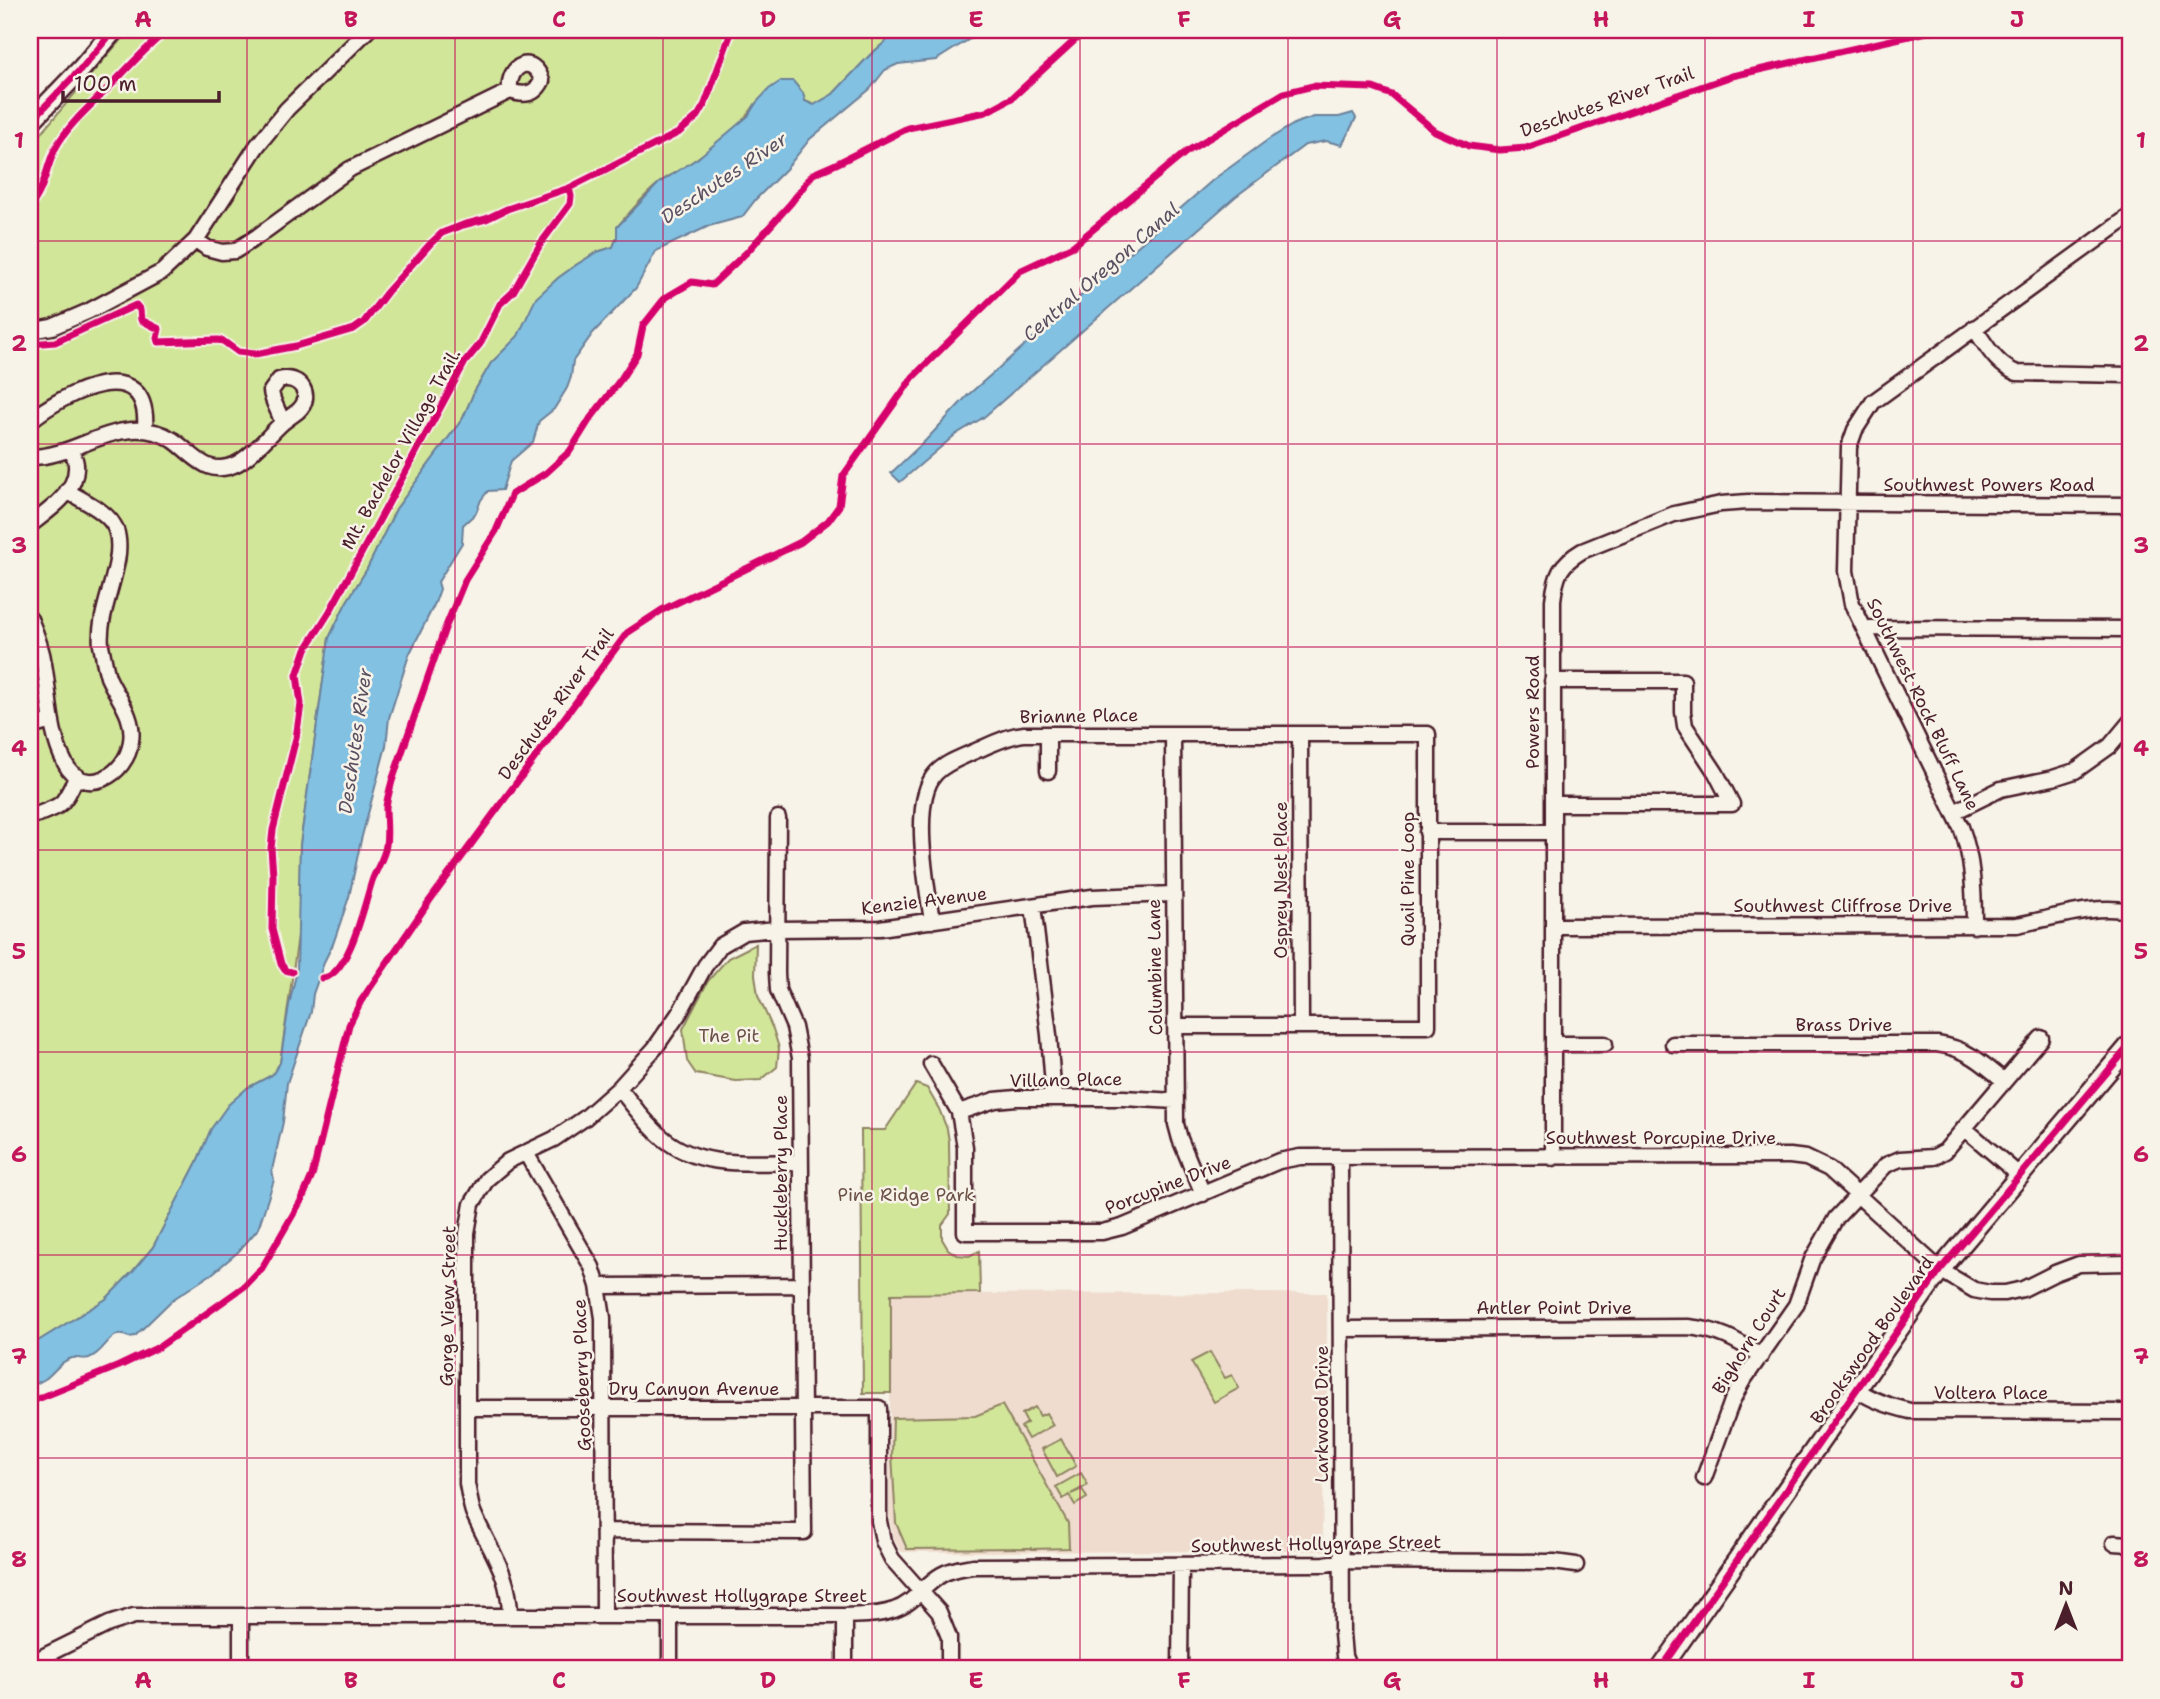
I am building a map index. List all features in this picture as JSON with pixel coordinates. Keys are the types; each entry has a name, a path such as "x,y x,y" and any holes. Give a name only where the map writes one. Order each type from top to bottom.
{"main road":[{"path":"30,122 114,30"},
{"name":"Brookswood Boulevard","path":"1661,1669 1940,1270 2130,1045"}],"street":[{"path":"30,331 52,327 89,311 162,272 196,240 257,146 287,109 368,30"},
{"path":"196,240 207,248 222,252 235,251 350,169 510,91"},
{"name":"Southwest Rock Bluff Lane","path":"1974,926 1972,868 1967,845 1954,812 1852,604 1848,587 1846,503 1849,446 1862,415 1873,402 2130,216"},
{"path":"1974,328 1998,362 2017,373 2130,376"},
{"path":"30,421 74,393 97,384 119,383 130,387 137,394 144,407 145,430"},
{"path":"30,457 50,457 114,433 145,430 161,433 176,442 192,458 210,468 221,468 236,464 252,453 282,423"},
{"path":"30,525 54,506 72,482 76,466 71,449"},
{"path":"30,619 33,638 44,661 52,721 64,762 69,771 90,780 101,780 114,774 127,758 132,733 129,717 108,675 101,643 104,607 117,563 118,539 116,528 106,516 67,491"},
{"name":"Powers Road","path":"1553,1158 1552,681 1555,584 1560,570 1568,559 1582,551 1674,514 1696,508 1748,502 1846,503"},
{"name":"Southwest Powers Road","path":"1846,503 2130,505"},
{"path":"1864,628 2130,629"},
{"path":"1552,681 1683,681 1685,726 1716,773 1732,804 1553,804"},
{"path":"30,727 52,721"},
{"path":"1954,812 2001,789 2075,771 2110,747 2130,722"},
{"name":"Brianne Place","path":"932,921 923,849 923,807 930,780 938,770 1006,738 1024,734 1173,735"},
{"name":"Osprey Nest Place","path":"1300,734 1301,1026"},
{"name":"Quail Pine Loop","path":"1173,735 1427,734 1427,1026 1175,1026"},
{"path":"1048,735 1048,771"},
{"name":"Columbine Lane","path":"1173,735 1175,1101 1180,1139 1203,1194"},
{"path":"30,817 59,806 67,798 77,776"},
{"name":"Huckleberry Place","path":"604,1531 804,1532 800,1058 794,1027 778,990 778,818"},
{"path":"1427,832 1553,832"},
{"name":"Kenzie Avenue","path":"776,929 880,928 1093,897 1173,894"},
{"path":"1033,906 1054,1098"},
{"name":"Southwest Cliffrose Drive","path":"1553,926 2017,925 2076,911 2130,911"},
{"name":"Gorge View Street","path":"510,1616 507,1583 498,1559 472,1510 467,1485 467,1233 468,1217 475,1197 487,1179 508,1161 564,1132 585,1118 619,1088 655,1048 720,946 744,932 776,929"},
{"name":"Bighorn Court","path":"1704,1478 1732,1401 1742,1382 1796,1305 1812,1260 1836,1219 1885,1165 1900,1159 1934,1157 1940,1154 2041,1038"},
{"path":"1553,1044 1605,1044"},
{"name":"Brass Drive","path":"1673,1044 1937,1044 1963,1050 1978,1059 2004,1082"},
{"path":"930,1064 959,1112"},
{"path":"619,1088 661,1137 677,1149 697,1158 718,1162 800,1162"},
{"name":"Villano Place","path":"959,1112 995,1100 1123,1098 1175,1101"},
{"name":"Porcupine Drive","path":"959,1112 965,1147 965,1232 1102,1232 1122,1227 1279,1161 1300,1157 1340,1158"},
{"path":"1964,1129 2020,1175"},
{"name":"Gooseberry Place","path":"526,1153 592,1267 598,1286 603,1318 604,1616"},
{"name":"Southwest Porcupine Drive","path":"1340,1158 1806,1158 1829,1169 1940,1270 1974,1290 2005,1293 2023,1289 2079,1264 2130,1263"},
{"name":"Larkwood Drive","path":"1340,1158 1342,1634 1344,1656 1349,1669"},
{"path":"598,1286 801,1284"},
{"name":"Antler Point Drive","path":"1341,1329 1688,1327 1718,1331 1761,1356"},
{"name":"Voltera Place","path":"1856,1389 1888,1406 1910,1411 2130,1412"},
{"name":"Dry Canyon Avenue","path":"467,1408 879,1408 879,1521 883,1541 892,1559 922,1591"},
{"path":"2114,1544 2130,1544"},
{"name":"Southwest Hollygrape Street","path":"30,1663 109,1624 134,1616 874,1615 894,1611 908,1604 942,1574 973,1566 1325,1564 1342,1560 1554,1562 1576,1565"},
{"path":"1180,1669 1181,1565"},
{"path":"922,1591 939,1612 949,1637 948,1669"},
{"path":"670,1616 670,1669"},
{"path":"845,1616 845,1669"},
{"path":"241,1617 241,1669"}],"shaded area":[{"path":"1327,1293 1327,1444 1322,1452 1322,1528 1326,1551 901,1552 894,1540 889,1515 891,1294"}],"green space":[{"path":"129,30 925,30 920,35 891,37 833,94 814,105 805,101 803,93 756,103 737,127 663,180 642,199 617,227 613,247 597,252 576,265 537,298 518,337 491,363 463,418 396,509 329,638 300,845 299,929 280,1063 272,1075 247,1088 211,1129 153,1247 133,1271 106,1299 30,1346 30,146"},
{"name":"The Pit","path":"756,944 755,975 758,996 779,1048 777,1067 761,1080 736,1081 696,1074 687,1061 683,1029 708,981 728,958"},
{"name":"Pine Ridge Park","path":"916,1084 927,1088 947,1129 950,1214 942,1225 942,1239 948,1249 957,1255 969,1256 979,1251 980,1293 891,1294 891,1393 863,1393 861,1130 885,1130"},
{"path":"1210,1352 1225,1378 1232,1375 1239,1388 1214,1402 1191,1362"},
{"path":"1002,1405 1068,1523 1069,1548 907,1549 896,1523 893,1418 975,1416"},
{"path":"1035,1407 1040,1416 1046,1413 1053,1425 1028,1439 1021,1427 1027,1423 1022,1414"},
{"path":"1061,1439 1076,1466 1057,1477 1042,1449"},
{"path":"1081,1473 1088,1485 1071,1494 1082,1489 1087,1498 1075,1505 1069,1495 1063,1499 1056,1487"}],"water":[{"name":"Deschutes River","path":"925,30 984,30 936,60 898,64 885,70 870,89 810,139 742,217 709,226 656,251 636,288 593,333 573,361 567,388 554,409 539,421 533,442 511,461 502,490 488,491 476,513 463,525 462,543 438,582 440,589 435,603 409,655 389,718 386,746 349,897 313,994 311,1012 287,1083 283,1122 272,1170 274,1180 258,1229 238,1252 213,1273 172,1300 135,1336 112,1337 95,1355 87,1359 68,1359 45,1379 30,1387 30,1346 106,1299 133,1271 153,1247 211,1129 228,1105 247,1088 272,1075 280,1063 297,970 300,845 329,638 396,509 463,418 491,363 518,336 536,298 576,265 597,252 613,247 617,227 659,183 698,158 748,116 769,89 781,81 793,81 803,93 805,101 814,105 833,94 891,37 920,35"},
{"path":"1353,113 1356,118 1342,145 1326,141 1305,145 1235,197 984,417 955,435 900,482 891,473 968,395 1214,179 1296,123 1314,117 1339,117"}],"cycle path":[{"path":"30,122 114,30"},
{"path":"30,206 39,193 56,147 68,129 168,30"},
{"name":"Mt. Bachelor Village Trail.","path":"292,972 285,970 281,964 272,929 271,848 296,738 301,704 297,675 306,649 330,611 465,362 480,344 500,304 513,292 541,243 570,204 569,188 678,133 698,116 732,30"},
{"path":"322,978 332,974 340,965 360,921 385,850 386,807 392,781 444,631 465,580 496,531 512,494 546,473 570,451 637,354 643,326 665,298 692,282 712,285 747,252 813,174 908,128 986,112 1012,98 1086,30"},
{"name":"Deschutes River Trail","path":"30,1402 159,1347 245,1286 262,1268 302,1199 312,1176 349,1025 361,1001 430,900 627,633 662,610 801,542 828,521 839,506 843,476 913,377 1020,271 1073,246 1186,152 1284,93 1313,86 1373,88 1392,95 1435,131 1469,146 1500,150 1526,148 1732,76 1936,30"},
{"path":"30,344 55,342 136,305 140,310 141,320 159,329 158,342 218,340 238,352 255,354 296,346 354,329 364,322 387,292 442,233 569,188"},
{"path":"1661,1669 1940,1270 2130,1045"}],"water label":[{"name":"Central Oregon Canal","path":"1101,272"}]}
